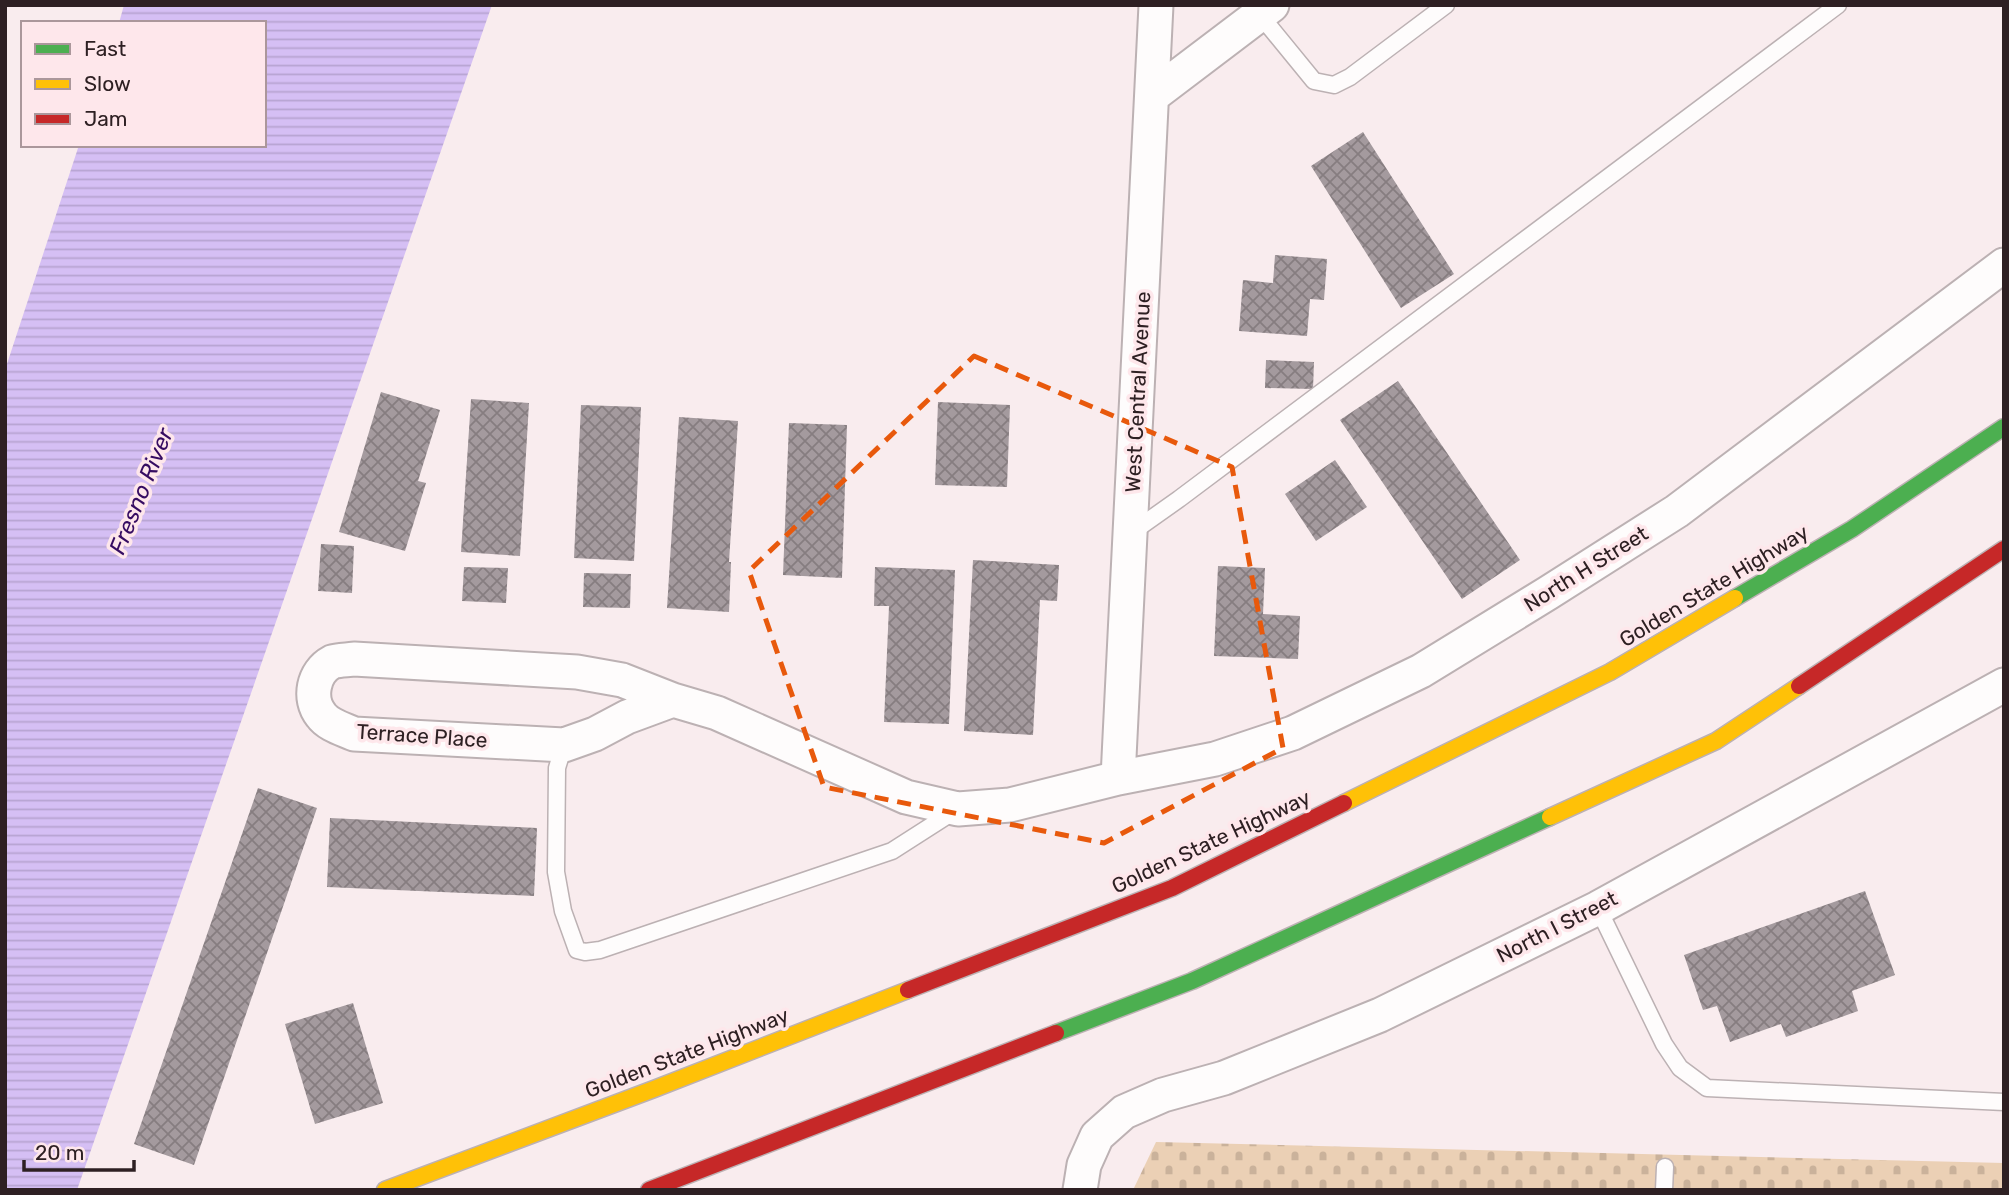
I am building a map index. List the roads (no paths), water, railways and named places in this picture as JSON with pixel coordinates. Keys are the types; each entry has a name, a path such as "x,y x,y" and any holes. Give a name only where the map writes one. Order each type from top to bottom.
{"highway":[{"name":"Golden State Highway","path":"385,1190 1172,888 1610,672 1852,528 2004,427"},
{"path":"649,1190 1192,981 1716,741 2004,549"}],"street":[{"name":"West Central Avenue","path":"1118,778 1156,5"},
{"path":"1152,96 1266,10"},
{"name":"North H Street","path":"1118,778 1214,759 1293,733 1421,671 1677,511 2004,265"},
{"name":"Terrace Place","path":"673,699 564,745 354,734 335,726 320,715 313,696 318,676 332,662 354,659 577,672 622,680 718,713 906,797 958,809 1010,805 1118,778"},
{"name":"North I Street","path":"1080,1190 1084,1165 1097,1136 1124,1112 1163,1095 1223,1078 1380,1015 1598,908 2004,685"}],"lane":[{"path":"1266,10 1314,81 1334,85 1350,77 1446,5"},
{"path":"1130,533 1838,5"},
{"path":"564,745 557,768 556,872 563,911 577,950 585,952 600,950 892,851 958,809"},
{"path":"1598,908 1664,1044 1680,1068 1707,1088 2004,1102"},
{"path":"1664,1190 1665,1167"}],"water":[{"name":"Fresno River","path":"124,5 492,5 77,1190 5,1190 5,370 78,147 266,147 266,21 120,21"}]}
